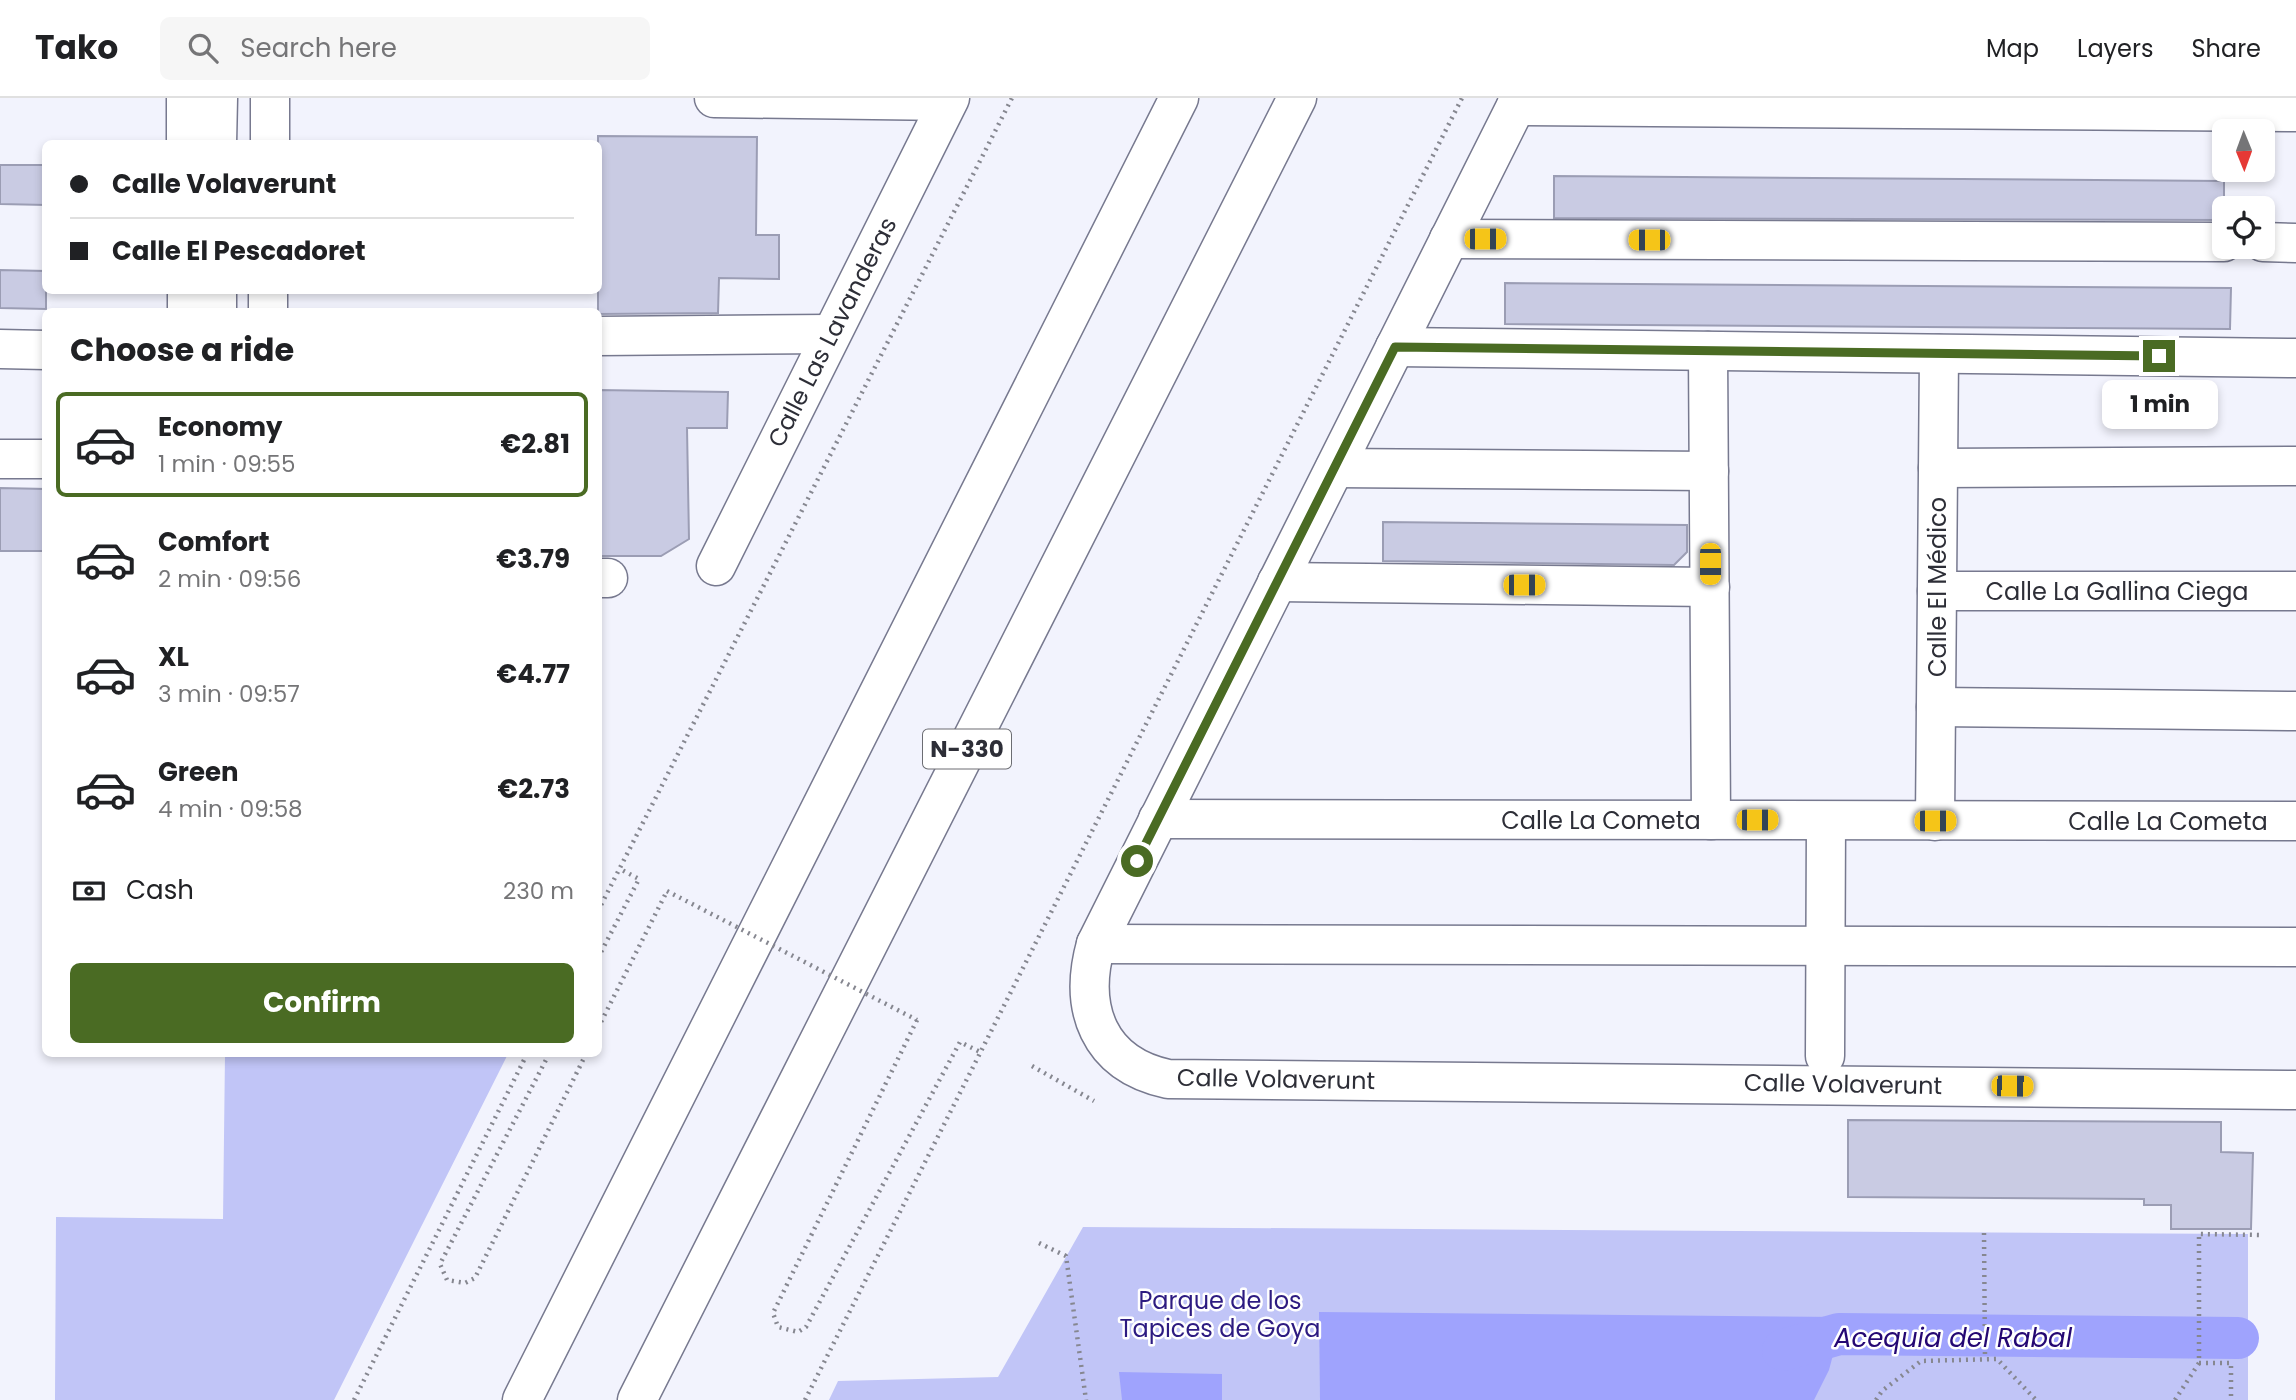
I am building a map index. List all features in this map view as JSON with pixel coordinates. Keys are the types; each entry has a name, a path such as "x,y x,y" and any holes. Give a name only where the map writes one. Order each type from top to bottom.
{"main road":[{"path":"186,98 186,140"},
{"path":"217,140 218,98"},
{"path":"270,98 270,140"},
{"path":"715,98 949,100"},
{"path":"522,1400 1180,98"},
{"name":"N-330","path":"637,1400 1297,98"},
{"name":"Calle Las Lavanderas","path":"716,566 949,100"},
{"path":"1518,102 2296,112"},
{"name":"Calle Volaverunt","path":"1518,102 1096,944 1088,993 1093,1016 1101,1034 1131,1065 1150,1075 1168,1079 2296,1090"},
{"path":"1450,239 2212,242"},
{"path":"2275,243 2296,243"},
{"path":"0,328 42,328"},
{"path":"602,336 831,334"},
{"path":"1395,347 2296,358"},
{"path":"0,349 42,350"},
{"path":"1708,351 1712,820"},
{"name":"Calle El Médico","path":"1935,821 1939,354"},
{"path":"0,458 42,459"},
{"path":"1938,468 2296,466"},
{"path":"1335,468 1709,471"},
{"path":"1277,582 1710,587"},
{"name":"Calle La Gallina Ciega","path":"1937,591 2296,591"},
{"path":"1936,706 2296,711"},
{"name":"Calle La Cometa","path":"1158,819 2296,821"},
{"path":"1825,1056 1826,821"},
{"path":"1096,944 2296,947"}],"path":[{"path":"602,903 1012,98"},
{"path":"805,1400 1462,98"},
{"path":"602,950 639,879 620,869"},
{"path":"602,1020 667,891 917,1020 773,1313 778,1327 797,1332 806,1327 960,1042 981,1052"},
{"path":"354,1400 526,1057"},
{"path":"547,1057 440,1264 447,1280 465,1283 475,1278 585,1057"},
{"path":"1032,1066 1094,1101"},
{"path":"1984,1233 1985,1359"},
{"path":"2175,1400 2199,1363 2199,1234 2260,1235"},
{"path":"1039,1242 1066,1256 1086,1400"},
{"path":"1876,1400 1882,1391 1921,1361 1985,1359 1997,1359 2036,1400"},
{"path":"2199,1363 2231,1363 2231,1400"}],"green space":[{"path":"225,1057 506,1057 334,1400 55,1400 56,1217 223,1219"},
{"name":"Parque de los Tapices de Goya","path":"1083,1227 2248,1234 2248,1400 829,1400 838,1381 998,1377"}],"water":[{"path":"1319,1312 1843,1317 1829,1370 1814,1400 1320,1400"},
{"path":"1119,1372 1222,1374 1222,1400 1122,1400"}],"building":[{"path":"598,136 757,137 756,235 779,235 779,279 719,278 718,313 602,314 602,308 598,308 598,294 602,294 602,140 598,140"},
{"path":"0,165 42,165 42,205 0,204"},
{"path":"1554,176 2224,182 2224,196 2212,196 2212,220 1554,218"},
{"path":"0,270 42,271 42,294 46,294 46,308 0,308"},
{"path":"1505,283 2231,288 2230,329 1505,324"},
{"path":"602,390 728,392 727,428 687,428 689,539 661,556 602,556"},
{"path":"0,488 42,489 42,551 0,551"},
{"path":"1383,522 1687,525 1687,552 1674,565 1383,561"},
{"path":"1848,1120 2221,1122 2221,1152 2253,1153 2251,1229 2171,1229 2171,1205 2144,1205 2144,1199 1848,1197"}],"waterway":[{"name":"Acequia del Rabal","path":"1783,1350 1839,1334 2238,1338"}],"route":[{"path":"1137,861 1395,347 2159,356"}]}
